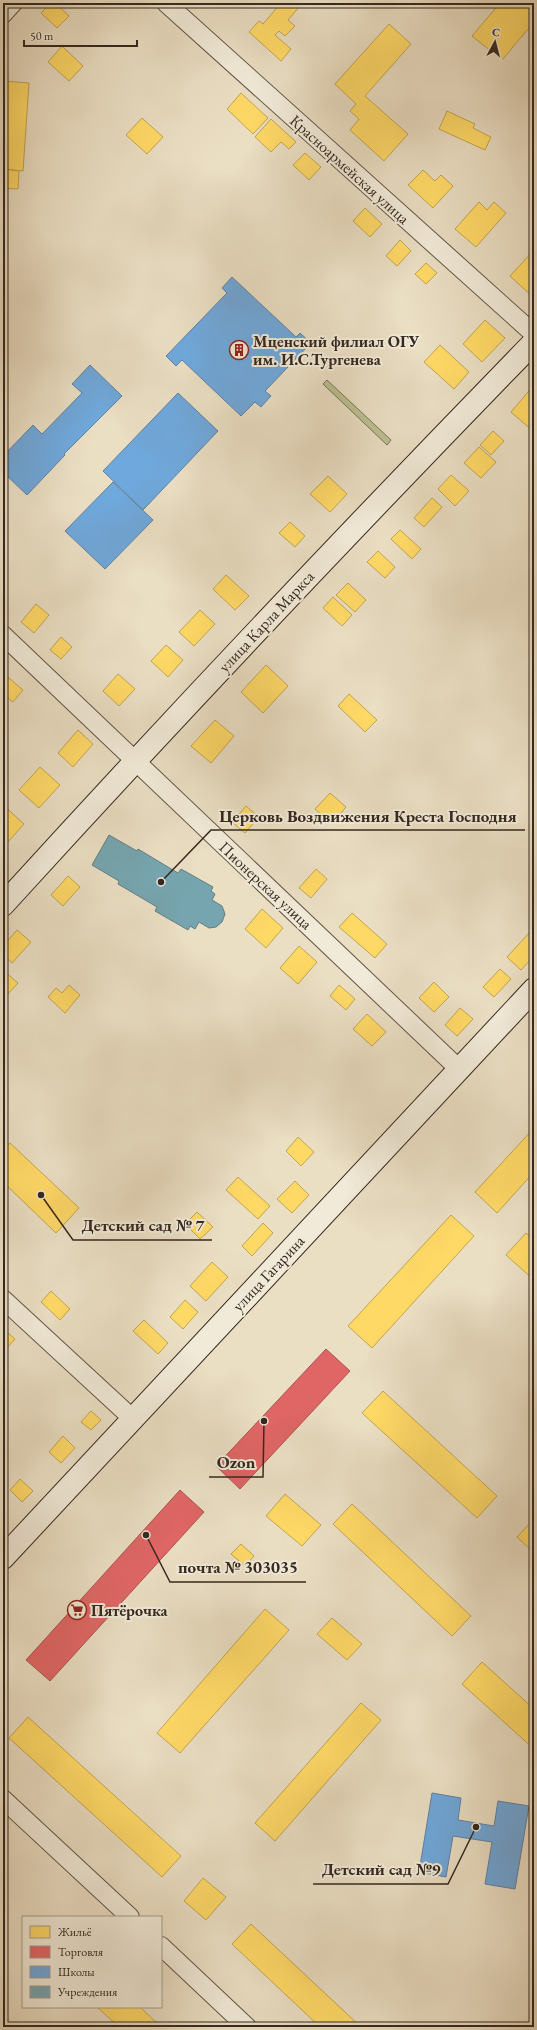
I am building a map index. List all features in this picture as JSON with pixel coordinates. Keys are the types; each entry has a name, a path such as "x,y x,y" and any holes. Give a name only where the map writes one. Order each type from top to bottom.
{"main road":[{"name":"улица Карла Маркса","path":"3,905 134,761 420,459 534,342"},
{"name":"улица Гагарина","path":"3,1558 534,989"}],"street":[{"path":"3,14 13,3"},
{"name":"Красноармейская улица","path":"166,3 534,334"},
{"name":"Пионерская улица","path":"3,635 459,1069"},
{"path":"3,1299 133,1419"},
{"path":"3,1799 129,1916"},
{"path":"162,1947 247,2027"}],"green space":[{"path":"327,380 391,440 387,445 323,384"}],"building: Жильё":[{"path":"51,3 55,3 69,16 57,28 41,13"},
{"path":"281,3 295,3 299,7 288,20 295,26 285,36 279,31 275,35 291,49 281,61 249,32 259,21 263,24"},
{"path":"500,3 534,3 534,22 502,60 472,36"},
{"path":"389,24 411,44 365,96 408,134 384,161 350,130 359,119 350,111 356,104 335,84"},
{"path":"62,46 83,66 69,81 48,62"},
{"path":"3,81 29,83 23,171 3,169"},
{"path":"241,93 268,118 253,134 227,109"},
{"path":"447,111 475,124 473,128 491,137 485,150 439,129"},
{"path":"142,118 163,137 147,154 126,135"},
{"path":"271,119 296,142 289,149 281,142 271,152 255,137"},
{"path":"305,153 321,167 309,180 293,165"},
{"path":"3,169 19,171 18,189 3,188"},
{"path":"423,170 435,181 441,175 453,186 433,208 408,185"},
{"path":"479,202 487,210 494,202 506,213 476,247 455,229"},
{"path":"365,208 382,224 370,237 353,221"},
{"path":"400,240 411,251 397,266 386,256"},
{"path":"534,250 534,298 510,276"},
{"path":"426,263 437,273 426,284 415,274"},
{"path":"485,320 505,338 482,362 463,344"},
{"path":"440,345 469,372 454,389 424,362"},
{"path":"534,385 534,432 511,412"},
{"path":"493,431 504,441 491,455 480,445"},
{"path":"479,447 496,462 481,478 464,463"},
{"path":"451,475 469,491 455,506 438,489"},
{"path":"328,476 347,494 330,512 310,494"},
{"path":"432,498 442,507 424,527 414,518"},
{"path":"290,522 305,536 295,547 279,533"},
{"path":"400,530 421,549 412,559 391,539"},
{"path":"378,551 395,567 385,578 367,562"},
{"path":"226,575 249,596 235,610 213,589"},
{"path":"348,583 366,600 355,612 336,595"},
{"path":"333,597 352,615 342,626 323,608"},
{"path":"36,604 49,615 34,633 21,622"},
{"path":"200,610 215,624 194,646 179,632"},
{"path":"61,637 72,647 61,659 50,650"},
{"path":"166,645 183,660 168,677 151,661"},
{"path":"266,665 288,686 263,713 241,692"},
{"path":"3,673 23,690 13,702 3,694"},
{"path":"118,674 135,689 119,706 103,691"},
{"path":"349,694 377,720 365,732 338,706"},
{"path":"215,720 234,736 211,763 191,746"},
{"path":"78,730 93,744 73,767 58,753"},
{"path":"40,767 60,785 39,808 19,790"},
{"path":"330,793 346,807 332,824 315,809"},
{"path":"3,805 24,824 8,842 3,837"},
{"path":"246,806 259,817 245,833 232,822"},
{"path":"316,869 327,879 311,898 299,888"},
{"path":"68,876 80,887 63,906 51,895"},
{"path":"262,909 283,928 266,948 245,929"},
{"path":"352,913 387,944 375,958 339,927"},
{"path":"17,930 31,942 12,963 3,955 3,946"},
{"path":"531,931 534,934 534,956 521,970 507,957"},
{"path":"299,946 317,962 298,984 280,968"},
{"path":"500,969 511,979 494,997 483,987"},
{"path":"3,970 18,983 7,995 3,992"},
{"path":"434,982 449,997 434,1012 419,998"},
{"path":"69,985 80,995 65,1013 48,997 56,988 62,993"},
{"path":"339,985 355,999 346,1010 330,996"},
{"path":"460,1008 473,1019 457,1036 445,1025"},
{"path":"367,1014 386,1032 372,1046 353,1029"},
{"path":"534,1128 534,1172 497,1213 475,1192"},
{"path":"298,1137 314,1152 301,1166 286,1151"},
{"path":"10,1143 79,1208 56,1233 3,1182 3,1151"},
{"path":"238,1177 270,1206 258,1219 226,1190"},
{"path":"295,1181 309,1195 292,1213 277,1199"},
{"path":"197,1212 213,1227 200,1239 185,1224"},
{"path":"451,1215 474,1236 372,1348 348,1326"},
{"path":"263,1223 273,1233 252,1256 242,1246"},
{"path":"526,1233 534,1240 534,1280 506,1255"},
{"path":"212,1262 228,1277 206,1301 190,1286"},
{"path":"51,1291 70,1309 60,1320 41,1302"},
{"path":"185,1300 198,1312 183,1329 170,1317"},
{"path":"144,1320 168,1343 158,1354 133,1331"},
{"path":"3,1329 15,1339 3,1352"},
{"path":"383,1391 497,1496 477,1518 362,1413"},
{"path":"91,1411 101,1420 91,1430 81,1422"},
{"path":"63,1436 75,1448 61,1463 49,1452"},
{"path":"20,1479 33,1491 22,1502 10,1490"},
{"path":"285,1494 321,1525 302,1546 266,1516"},
{"path":"352,1504 471,1616 452,1636 333,1524"},
{"path":"534,1519 534,1553 517,1537"},
{"path":"241,1544 254,1556 245,1566 231,1554"},
{"path":"265,1609 289,1630 180,1753 157,1733"},
{"path":"332,1618 362,1644 347,1660 317,1634"},
{"path":"482,1662 534,1709 534,1749 462,1684"},
{"path":"361,1703 381,1720 275,1841 255,1823"},
{"path":"28,1717 181,1856 162,1877 9,1738"},
{"path":"203,1878 226,1897 206,1920 184,1901"},
{"path":"251,1924 361,2027 320,2027 232,1944"},
{"path":"98,2008 141,2008 158,2024 155,2027 119,2027"}],"building: Торговля":[{"path":"326,1349 350,1371 240,1489 216,1466"},
{"path":"180,1490 204,1512 50,1681 26,1660"}],"building: Школы":[{"name":"Мценский филиал ОГУ им. И.С.Тургенева","path":"232,277 296,337 300,333 311,343 265,391 271,396 261,407 255,402 241,416 182,360 176,366 166,356 227,293 222,288"},
{"path":"90,365 122,396 64,454 65,455 27,495 3,472 3,456 33,425 42,434 82,393 72,384"},
{"path":"178,393 218,431 143,510 103,471"},
{"path":"113,482 153,520 105,569 65,531"},
{"path":"432,1793 461,1798 458,1820 494,1826 498,1801 529,1806 515,1889 485,1884 492,1842 453,1836 446,1877 419,1872"}],"building: Учреждения":[{"path":"109,835 137,851 138,849 178,873 181,869 213,887 211,891 215,894 212,900 222,906 225,914 222,922 216,927 209,928 199,922 195,929 190,926 188,930 155,911 157,907 118,884 119,881 92,865"}],"place":[{"name":"Мценский филиал ОГУ им. И.С.Тургенева","path":"239,350"},
{"name":"Церковь Воздвижения Креста Господня","path":"161,882"},
{"name":"Детский сад № 7","path":"41,1195"},
{"name":"Ozon","path":"264,1421"},
{"name":"почта № 303035","path":"146,1535"},
{"name":"Пятёрочка","path":"77,1610"},
{"name":"Детский сад №9","path":"476,1827"}]}
